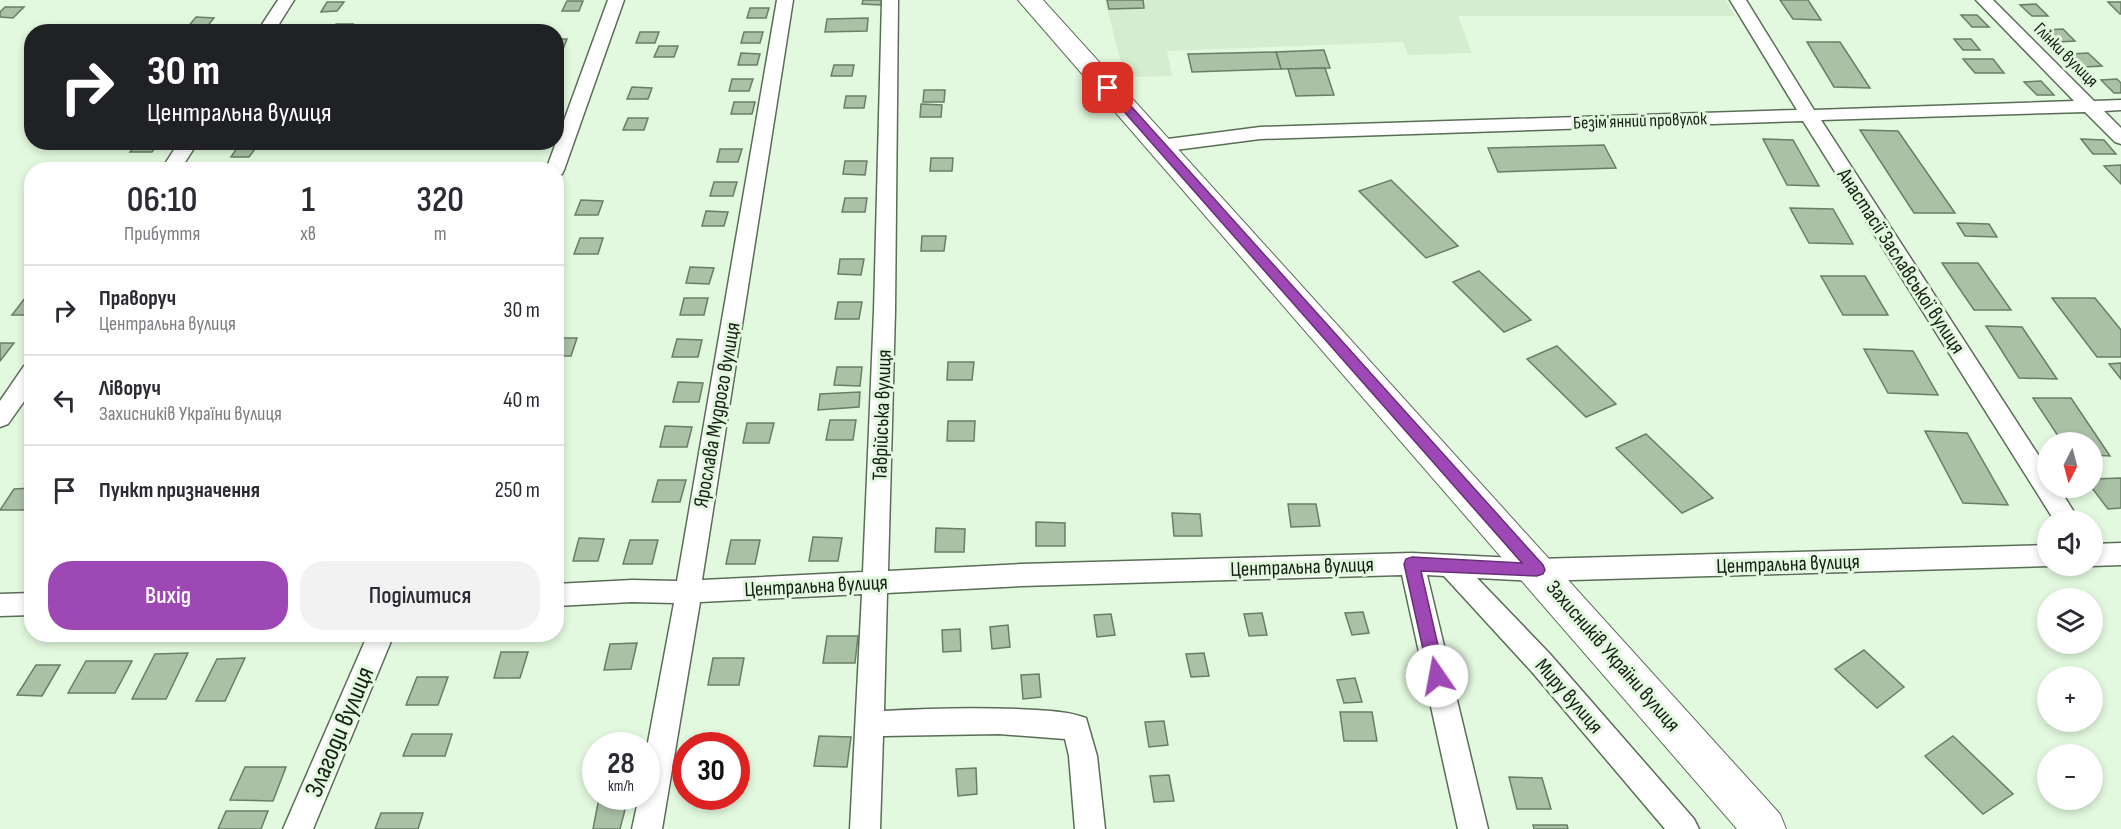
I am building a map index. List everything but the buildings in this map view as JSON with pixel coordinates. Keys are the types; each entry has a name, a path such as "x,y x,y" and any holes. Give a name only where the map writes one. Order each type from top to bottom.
{"highway":[{"name":"Захисників України вулиця","path":"1030,0 1765,829"}],"street":[{"path":"270,24 286,0"},
{"path":"564,145 616,0"},
{"name":"Ярослава Мудрого вулиця","path":"647,829 689,592 691,562 731,336 785,0"},
{"name":"Таврійська вулиця","path":"865,829 877,583 889,161 890,0"},
{"name":"Анастасії Заславської вулиця","path":"1738,0 1809,116 2061,510"},
{"name":"Глінки вулиця","path":"1984,0 2121,138"},
{"name":"Безімʼянний провулок","path":"1160,146 1260,133 2121,105"},
{"path":"0,418 24,384"},
{"path":"2103,555 2121,554"},
{"name":"Центральна вулиця","path":"564,595 632,591 689,592 1033,575 1412,564 1537,570 2037,556"},
{"path":"1412,564 1473,829"},
{"name":"Миру вулиця","path":"1450,566 1541,663 1684,829"},
{"path":"0,605 24,604"},
{"name":"Злагоди вулиця","path":"298,829 378,642"},
{"path":"871,724 971,720 1046,723 1076,727 1083,756 1090,829"}],"shaded area":[{"path":"1105,0 1726,0 1735,16 1458,16 1472,53 1408,55 1403,42 1167,51 1172,76 1140,77 1123,71"}],"route":[{"path":"1108,88 1537,570 1412,564 1437,676"}]}
